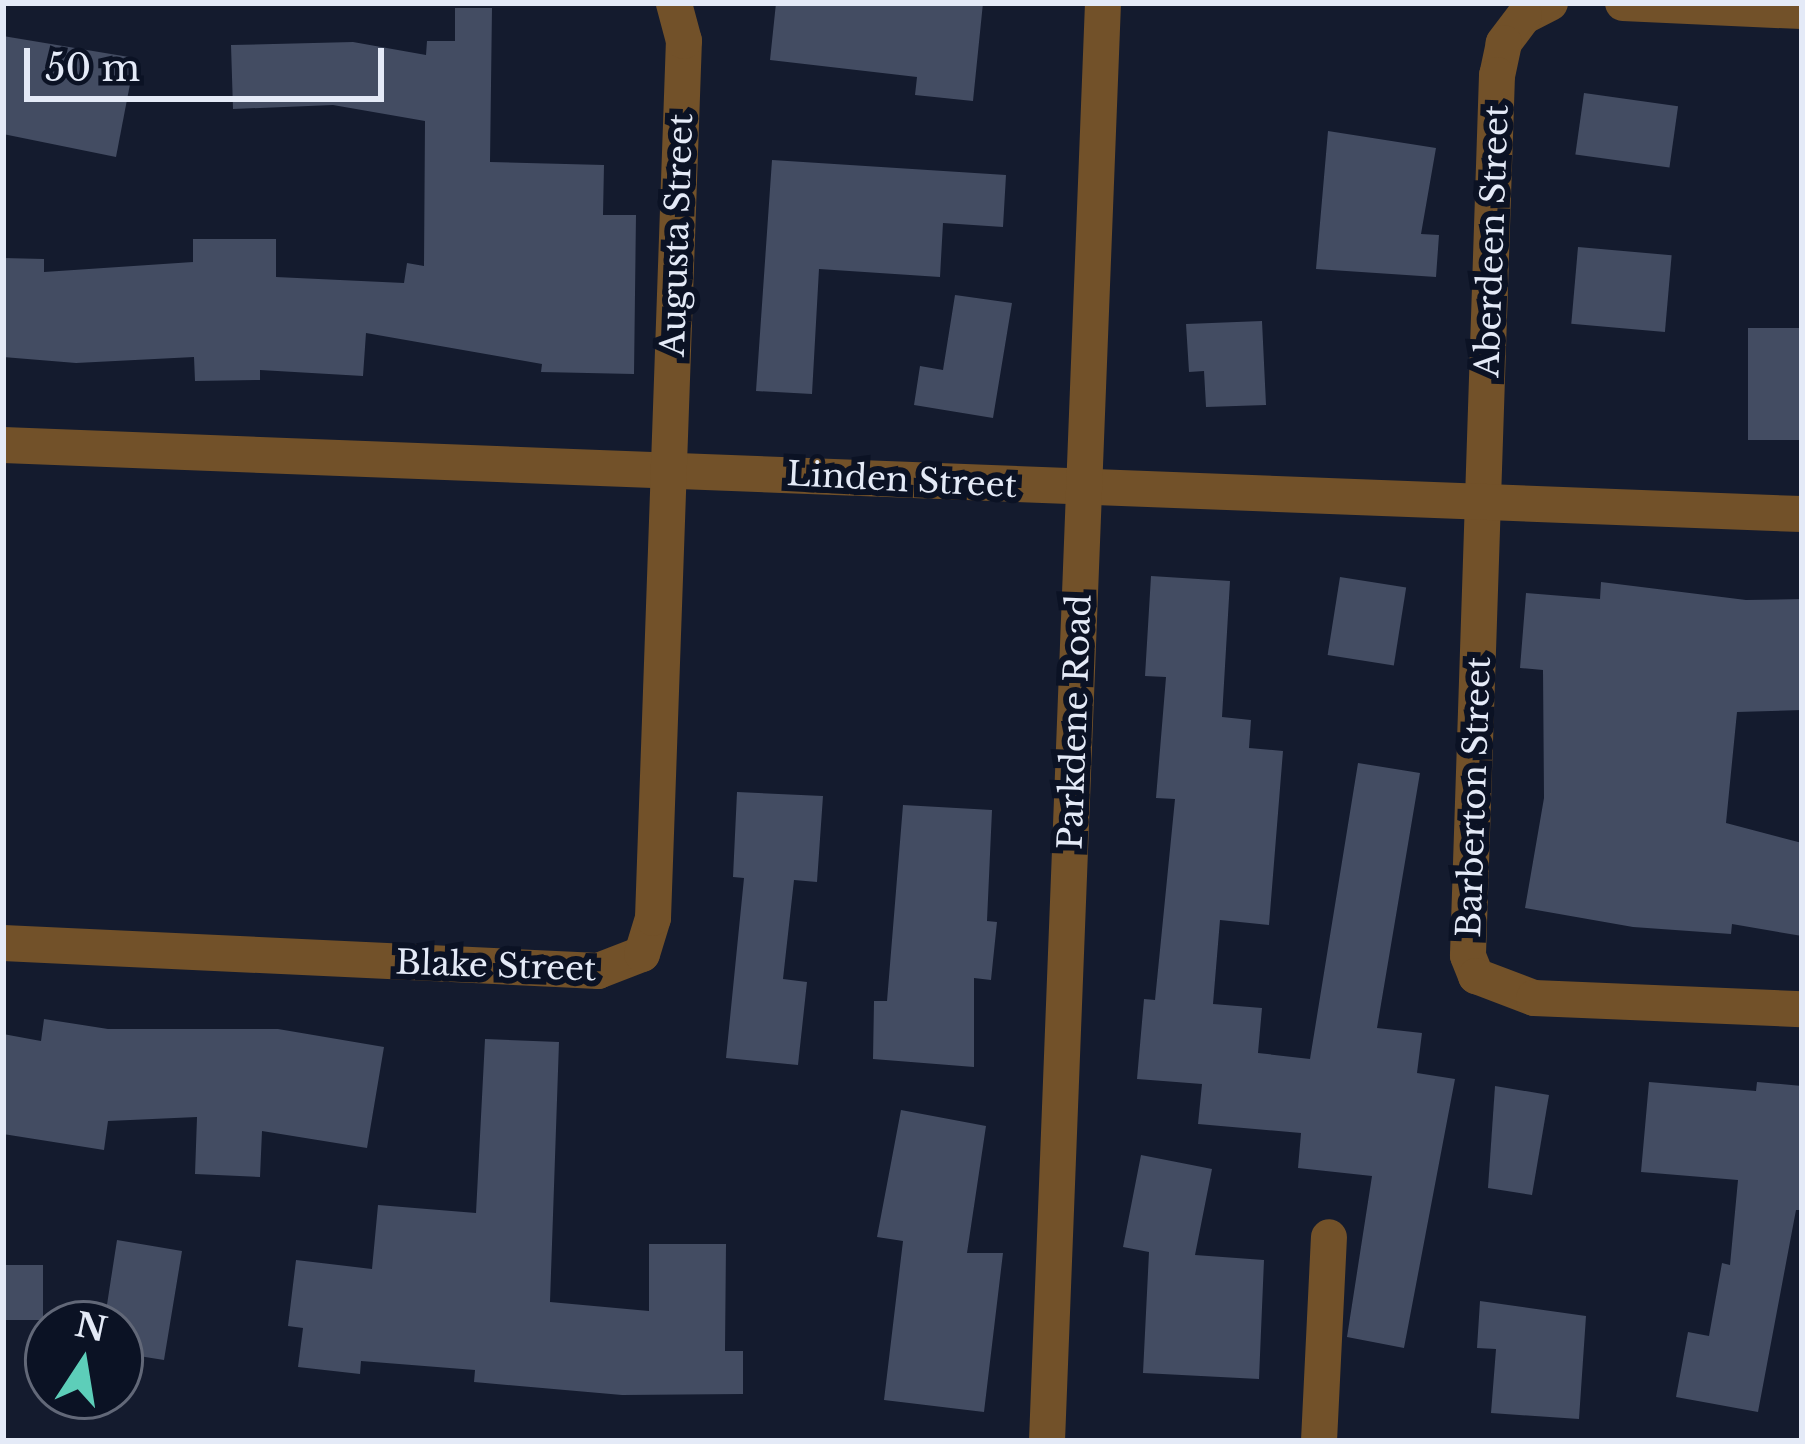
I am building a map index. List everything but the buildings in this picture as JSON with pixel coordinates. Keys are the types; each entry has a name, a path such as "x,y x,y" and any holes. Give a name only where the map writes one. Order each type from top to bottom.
{"street":[{"name":"Augusta Street","path":"668,470 684,41 674,3"},
{"name":"Parkdene Road","path":"1047,1441 1103,3"},
{"name":"Aberdeen Street","path":"1484,501 1497,75 1504,44 1524,16 1550,3"},
{"path":"1623,3 1802,11"},
{"name":"Linden Street","path":"3,445 1802,514"},
{"name":"Blake Street","path":"3,943 598,971 630,964 651,937 653,918 668,470"},
{"name":"Barberton Street","path":"1484,501 1468,956 1476,976 1534,998 1802,1009"},
{"path":"1319,1441 1329,1237"}]}
